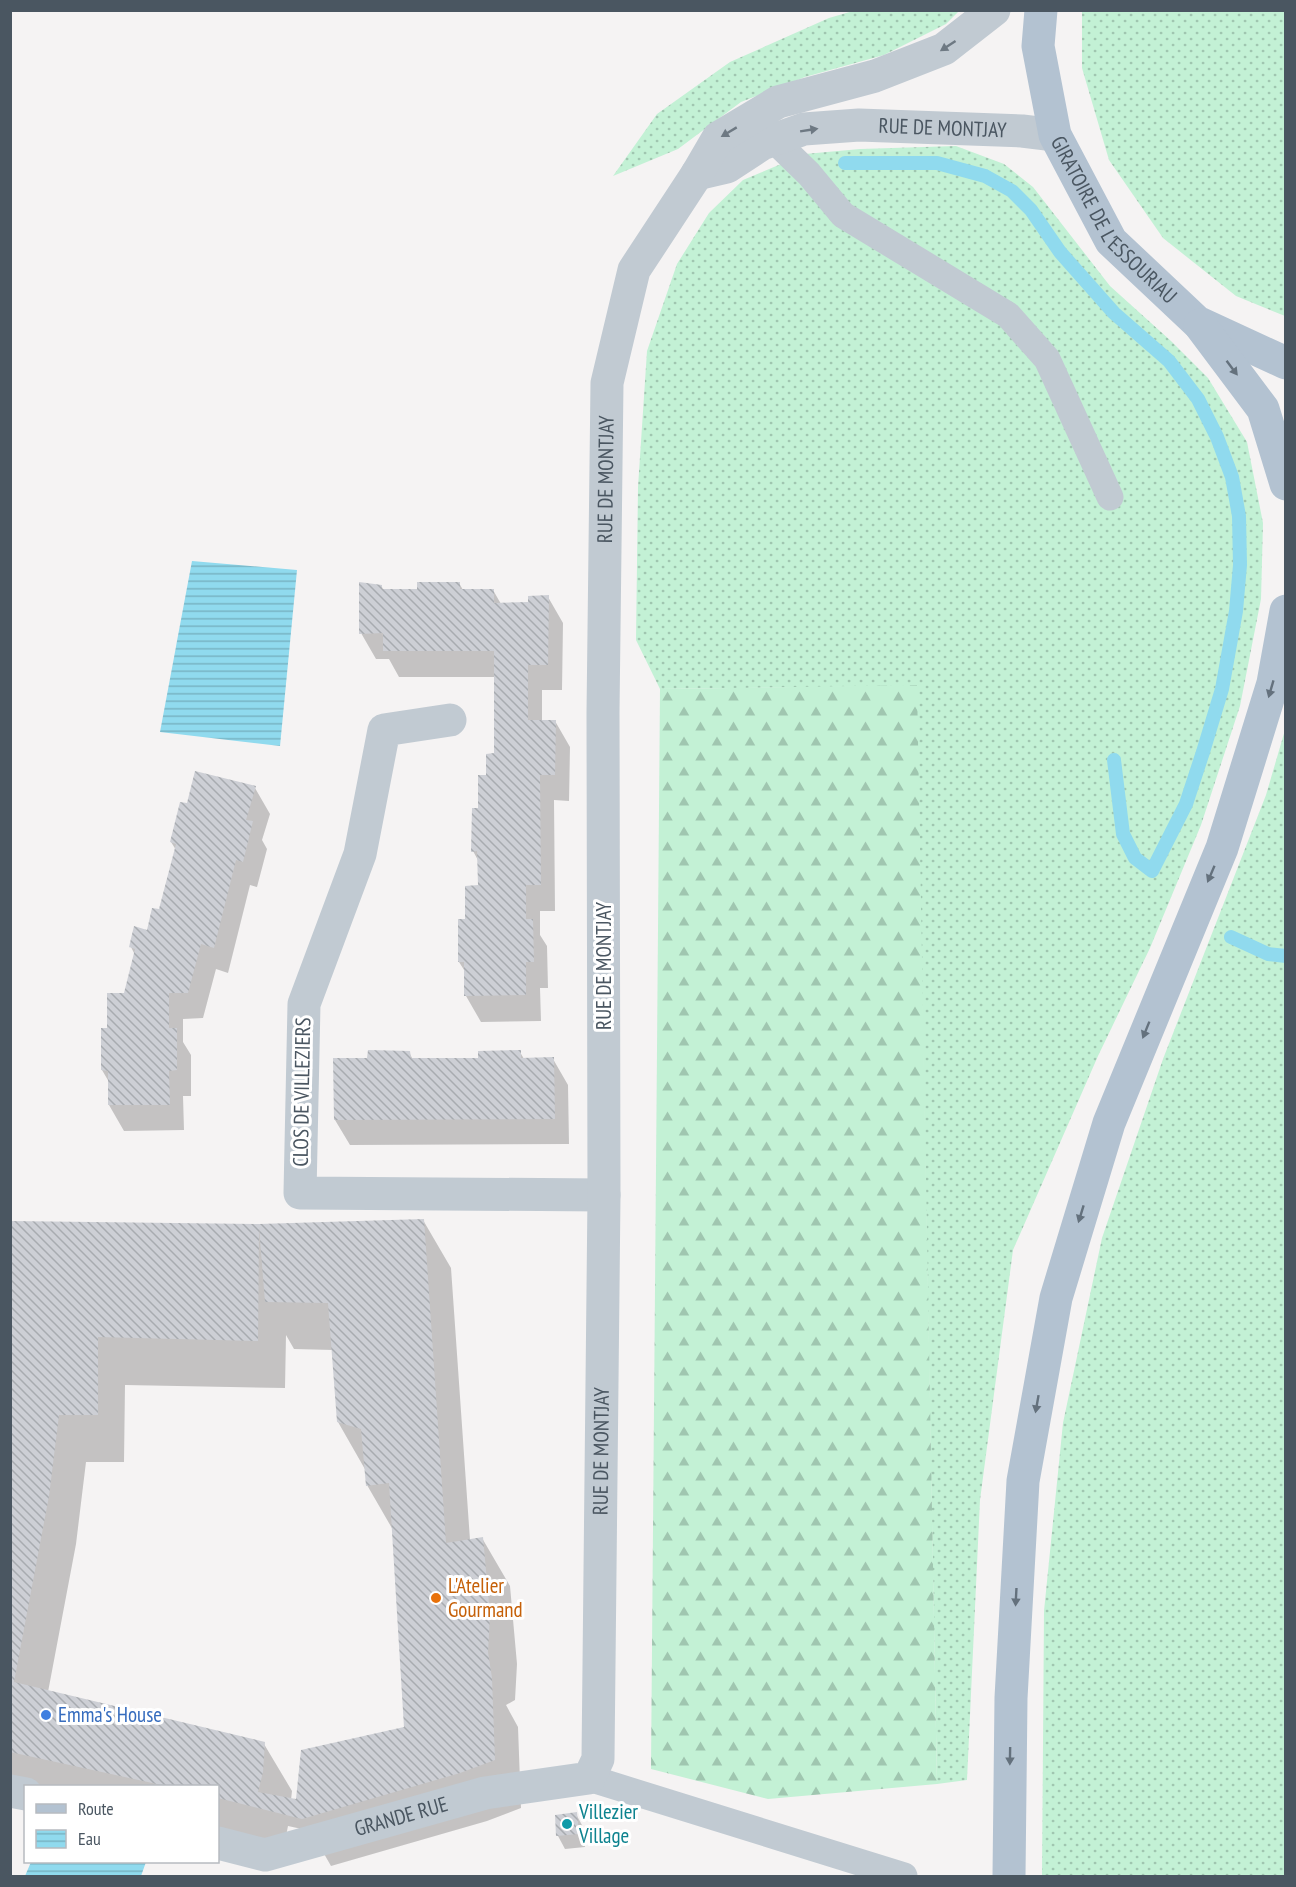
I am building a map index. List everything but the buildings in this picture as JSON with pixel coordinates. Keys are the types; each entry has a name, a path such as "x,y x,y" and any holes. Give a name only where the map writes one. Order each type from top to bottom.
{"main road":[{"name":"GIRATOIRE DE L'ESSOURIAU","path":"1041,10 1038,46 1055,135 1111,241 1197,322 1286,363"},
{"path":"1197,322 1263,409 1286,484"},
{"path":"1009,1876 1011,1698 1023,1481 1056,1298 1108,1123 1221,848 1273,683 1286,611"}],"street":[{"name":"RUE DE MONTJAY","path":"589,1778 598,1759 604,1195 603,713 607,383 634,270 718,138 778,102 875,76 944,49 994,10"},
{"name":"RUE DE MONTJAY","path":"697,174 727,167 762,144 804,129 859,125 1022,131 1055,135"},
{"name":"CLOS DE VILLEZIERS","path":"450,720 384,730 360,854 304,1004 300,1193 604,1195"},
{"name":"GRANDE RUE","path":"219,1844 264,1866 484,1793 589,1778"}],"lane":[{"path":"774,140 809,174 843,215 1008,315 1047,359 1110,497"},
{"path":"589,1778 904,1876"}],"green space":[{"path":"853,11 959,11 946,24 884,55 805,77 741,102 678,149 613,176 657,114 730,62 829,18"},
{"path":"1082,11 1285,11 1285,316 1236,296 1163,238 1109,160 1082,68"},
{"path":"956,146 1004,164 1033,187 1110,286 1208,378 1247,442 1263,523 1261,599 1240,706 1201,825 1150,948 1098,1056 1013,1250 980,1500 967,1780 937,1784 916,686 660,689 636,640 638,487 647,351 677,264 709,213 743,180 805,154 860,149"},
{"path":"917,685 937,1784 768,1799 651,1769 660,689"},
{"path":"1285,730 1285,1876 1042,1876 1044,1611 1063,1423 1102,1238 1163,1059 1266,795"}],"water":[{"path":"192,561 297,570 280,746 160,732"},
{"path":"31,1863 146,1863 141,1876 25,1876"}],"waterway":[{"path":"845,163 937,163 985,176 1012,191 1031,210 1060,252 1114,313 1169,361 1198,399 1217,437 1232,477 1239,516 1240,565 1236,611 1222,689 1203,752 1186,804 1152,871 1135,858 1123,834 1114,760"},
{"path":"1231,937 1268,954 1286,956"}],"place":[{"name":"L'Atelier Gourmand","path":"436,1598"},
{"name":"Emma's House","path":"46,1715"},
{"name":"Villezier Village","path":"567,1824"}]}
